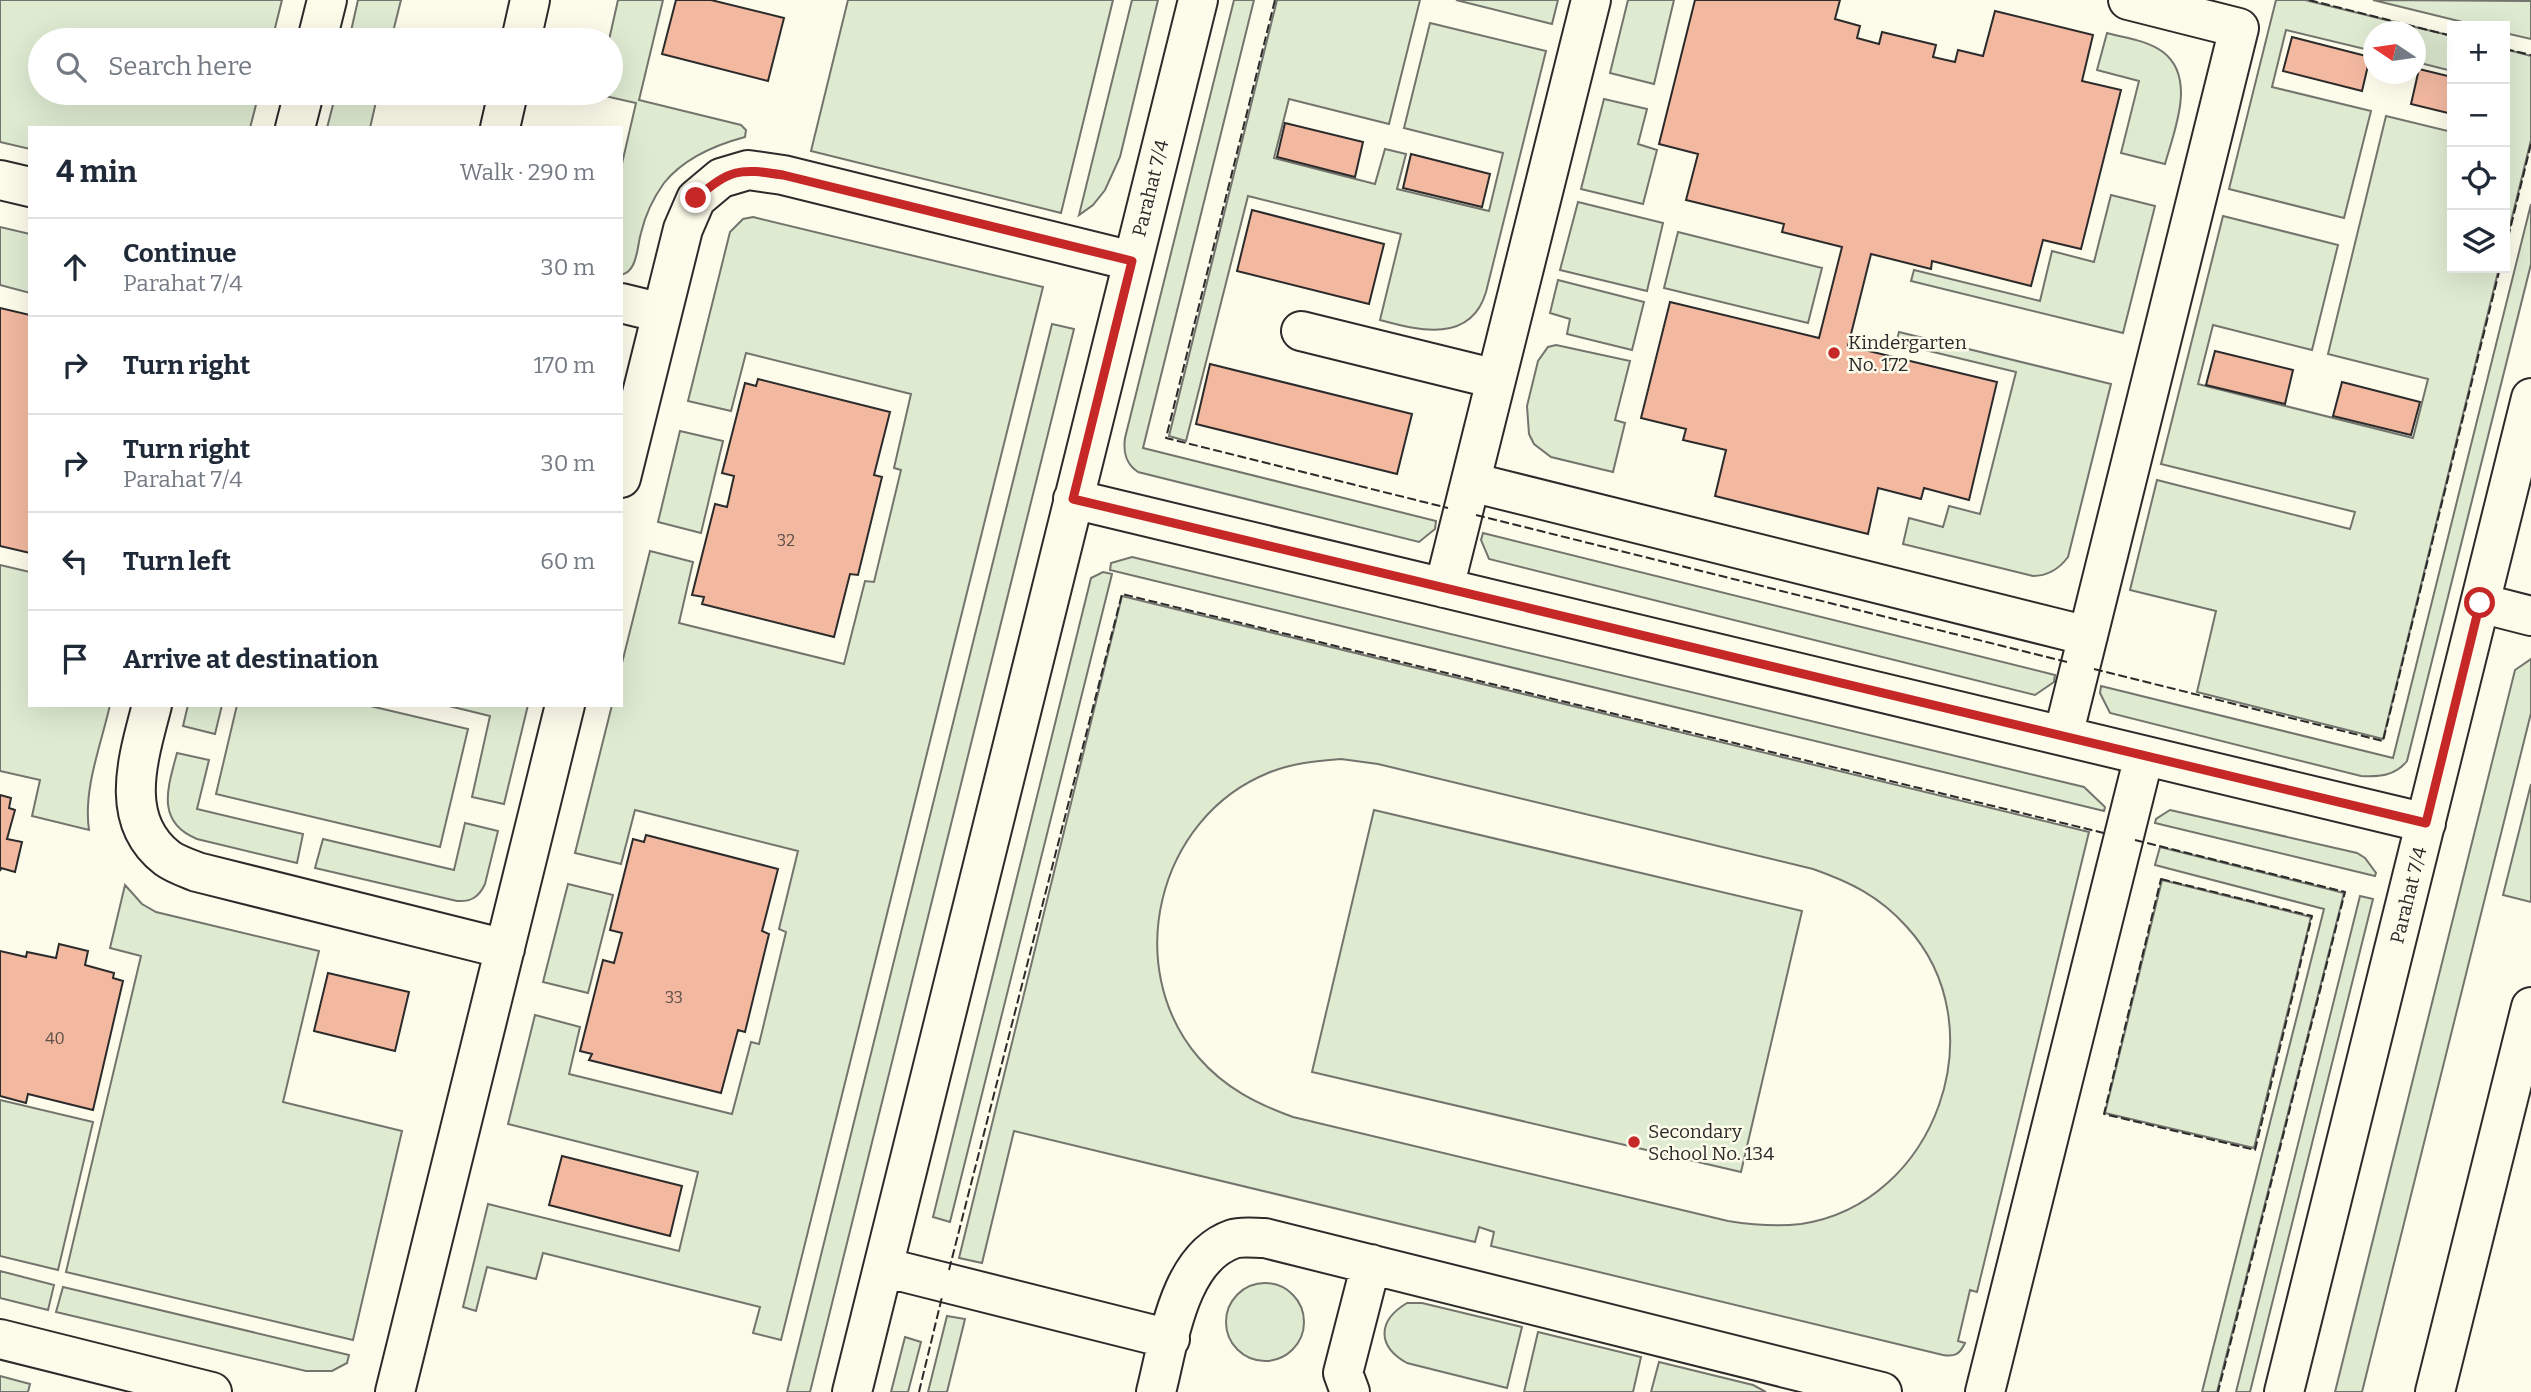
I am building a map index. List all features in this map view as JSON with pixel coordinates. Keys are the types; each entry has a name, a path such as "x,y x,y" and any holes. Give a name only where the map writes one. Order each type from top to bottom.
{"street":[{"path":"320,28 327,0"},
{"path":"524,28 530,0"},
{"name":"Parahat 7/4","path":"852,1392 1198,0"},
{"path":"1444,588 1591,0"},
{"path":"2063,736 2239,28 2128,0"},
{"path":"296,126 301,105"},
{"path":"500,126 505,105"},
{"path":"623,470 683,229 696,198 720,178 748,170 783,175 1132,261"},
{"path":"0,180 28,187"},
{"path":"623,303 662,313"},
{"path":"1301,331 1496,379"},
{"name":"Parahat 7/4","path":"2284,1392 2531,398"},
{"path":"1471,482 2088,636"},
{"path":"1073,499 2426,823"},
{"path":"2480,603 2531,616"},
{"path":"152,707 136,769 136,803 146,836 168,859 197,872 505,948"},
{"path":"395,1392 565,707"},
{"path":"1985,1392 2144,756"},
{"path":"2435,1392 2531,1007"},
{"path":"1156,1392 1189,1278 1210,1250 1236,1238 1265,1238 1371,1264 1809,1383 1882,1392"},
{"path":"1350,1392 1343,1373 1371,1264"},
{"path":"883,1267 1170,1339"},
{"path":"0,1339 212,1392"}],"green space":[{"path":"0,0 282,0 275,28 28,28 28,105 256,105 251,126 28,126 28,149 0,142"},
{"path":"358,0 401,0 394,28 352,28"},
{"path":"618,0 663,0 639,100 741,125 746,130 745,137 701,154 681,166 664,183 645,220 633,265 623,274 623,159 636,103 623,100 623,28 612,28"},
{"path":"848,0 1113,0 1061,213 811,151"},
{"path":"1132,0 1158,0 1120,157 1105,190 1093,205 1079,215"},
{"path":"1234,0 1254,0 1143,448 1436,521 1435,529 1419,542 1138,472 1126,458 1125,438"},
{"path":"1277,0 1420,0 1389,124 1289,99 1274,158 1375,184 1385,149 1406,154 1397,189 1489,211 1503,153 1404,128 1430,23 1546,51 1486,292 1479,308 1469,319 1442,329 1411,327 1380,320 1401,234 1248,196 1186,441 1169,436"},
{"path":"1456,0 1558,0 1552,24"},
{"path":"1628,0 1674,0 1654,84 1610,73"},
{"path":"2276,0 2305,0 2391,21 2363,21 2363,49 2286,30 2272,87 2371,111 2344,218 2229,189"},
{"path":"2373,0 2531,1 2531,39 2510,34 2510,21 2459,21"},
{"path":"2426,30 2447,35 2447,70 2426,64"},
{"path":"2107,33 2136,40 2163,52 2173,63 2179,76 2180,105 2165,164 2121,153 2139,81 2097,70"},
{"path":"2510,50 2531,56 2531,140 2510,226"},
{"path":"1604,99 1647,109 1638,144 1657,150 1643,204 1581,189"},
{"path":"333,105 375,105 370,126 328,126"},
{"path":"2386,116 2447,131 2447,273 2498,273 2383,739 2197,692 2216,611 2130,590 2157,480 2350,529 2355,512 2161,464 2223,216 2338,245 2312,350 2213,325 2198,384 2413,438 2428,379 2328,354"},
{"path":"2111,195 2155,206 2123,333 1911,281 1914,270 2040,301 2052,251 2094,262"},
{"path":"1578,202 1663,223 1647,291 1560,270"},
{"path":"2531,204 2531,264 2407,761 2397,770 2386,774 2361,776 2110,713 2100,693 2101,686 2393,758"},
{"path":"753,217 1043,287 781,1340 753,1333 760,1307 543,1253 536,1279 487,1267 476,1311 463,1307 488,1204 679,1251 698,1172 508,1124 535,1015 580,1027 569,1074 732,1114 751,1042 759,1044 786,932 779,929 798,851 635,810 621,864 575,853 612,707 623,707 623,659 650,551 693,562 679,623 844,664 865,581 874,582 901,470 894,468 911,394 746,353 731,411 688,401 730,232 743,219"},
{"path":"0,227 28,234 28,292 0,285"},
{"path":"1678,232 1822,268 1808,323 1664,288"},
{"path":"1558,280 1644,302 1632,350 1567,334 1570,319 1550,313"},
{"path":"1052,324 1074,329 810,1392 787,1392"},
{"path":"1899,332 2111,384 2068,557 2057,568 2043,575 2033,576 1903,544 1909,518 1943,527 1949,506 1980,514 2016,372 1896,343"},
{"path":"1556,345 1630,361 1615,420 1625,423 1613,472 1551,457 1534,444 1529,434 1527,406 1538,361 1548,347"},
{"path":"680,431 723,441 701,533 658,522"},
{"path":"1483,533 2055,675 2054,682 2035,695 1489,559 1481,540"},
{"path":"1132,557 2084,787 2105,807 2104,811 1110,570 1111,563"},
{"path":"0,565 28,572 28,707 109,707 88,799 89,830 32,816 40,780 0,771"},
{"path":"1103,572 1112,574 950,1222 933,1217 1091,578"},
{"path":"1122,596 2089,832 1977,1292 1970,1290 1958,1341 1965,1343 1954,1355 1943,1355 1491,1246 1494,1232 1479,1227 1475,1242 1014,1131 982,1263 959,1258","holes":["1341,759 1378,764 1813,869 1852,885 1874,898 1906,926 1934,967 1948,1012 1949,1059 1939,1105 1918,1147 1887,1183 1848,1210 1801,1224 1755,1224 1728,1221 1293,1117 1254,1101 1231,1086 1199,1058 1175,1022 1161,982 1157,940 1163,899 1177,859 1199,824 1230,794 1268,773 1295,765"]},
{"path":"2531,659 2531,713 2362,1392 2335,1392 2515,670"},
{"path":"188,707 222,707 215,734 183,726"},
{"path":"237,707 374,707 468,729 440,847 216,794"},
{"path":"453,707 528,707 504,804 472,797 490,716"},
{"path":"177,753 209,760 197,809 303,834 297,863 197,839 184,832 175,823 168,802 170,778"},
{"path":"2531,784 2531,902 2503,895"},
{"path":"1374,810 1802,911 1741,1172 1312,1072"},
{"path":"2170,810 2357,853 2365,858 2376,873 2375,876 2155,823 2156,819"},
{"path":"465,823 498,831 485,884 477,895 466,901 315,868 323,839 454,870"},
{"path":"2160,847 2344,893 2217,1392 2202,1392 2324,909 2155,865"},
{"path":"2162,880 2311,917 2254,1148 2105,1113"},
{"path":"568,884 613,895 588,993 543,982"},
{"path":"125,885 142,904 156,912 319,951 283,1102 402,1131 353,1340 66,1272 141,956 110,948"},
{"path":"2360,896 2373,899 2250,1392 2236,1392"},
{"path":"0,1100 93,1122 58,1270 0,1256"},
{"path":"0,1271 54,1285 48,1310 0,1298"},
{"path":"1265,1283 1280,1286 1292,1295 1301,1307 1304,1322 1301,1337 1292,1349 1280,1358 1265,1361 1250,1358 1238,1349 1229,1337 1226,1322 1229,1307 1238,1295 1250,1286"},
{"path":"63,1287 349,1355 347,1363 332,1371 306,1371 56,1312"},
{"path":"1407,1303 1422,1303 1522,1327 1507,1388 1407,1363 1397,1356 1390,1349 1384,1333 1390,1318"},
{"path":"947,1316 965,1319 947,1392 928,1392"},
{"path":"1538,1332 1641,1357 1633,1392 1524,1392"},
{"path":"905,1337 921,1342 908,1392 891,1392"},
{"path":"1659,1362 1753,1385 1766,1392 1651,1392"},
{"path":"0,1376 30,1384 28,1392 0,1392"}],"building":[{"path":"676,0 711,0 784,18 768,81 662,54"},
{"path":"1695,0 1840,0 1835,19 1860,26 1857,38 1879,44 1882,32 1936,45 1933,57 1955,62 1958,50 1983,56 1995,11 2093,35 2082,81 2121,90 2081,249 2043,240 2031,286 1932,261 1931,269 1871,254 1848,346 1997,382 1969,500 1924,488 1921,499 1878,488 1868,534 1715,496 1726,450 1683,440 1686,429 1641,418 1670,302 1819,338 1842,247 1782,232 1784,224 1686,200 1698,154 1659,144"},
{"path":"2292,37 2363,55 2364,84 2362,91 2283,71"},
{"path":"2426,71 2447,76 2447,113 2411,104 2416,84 2426,84"},
{"path":"1285,123 1363,142 1355,177 1277,157"},
{"path":"1411,154 1490,174 1482,207 1403,188"},
{"path":"1252,210 1384,244 1369,304 1237,271"},
{"path":"0,308 28,315 28,553 0,546"},
{"path":"2215,351 2293,370 2285,404 2206,385"},
{"path":"1210,364 1412,414 1397,474 1196,424"},
{"path":"758,379 890,412 874,475 882,477 858,575 850,574 834,637 702,604 704,597 692,595 715,504 727,507 734,476 722,473 745,383 756,386"},
{"path":"2342,382 2420,402 2411,435 2333,416"},
{"path":"0,795 11,798 9,808 15,810 7,839 22,842 15,872 1,868 0,871"},
{"path":"646,835 778,869 762,931 769,934 745,1032 738,1030 721,1093 589,1060 592,1054 580,1051 603,960 614,963 622,933 610,930 633,839 644,842"},
{"path":"59,944 88,951 85,965 114,973 113,978 123,981 93,1110 28,1094 26,1103 0,1096 0,951 26,957 27,952 56,958"},
{"path":"328,973 409,992 395,1051 314,1031"},
{"path":"562,1156 682,1186 670,1236 549,1205"}],"fence":[{"path":"1275,0 1166,438 1448,508"},
{"path":"2309,0 2447,35"},
{"path":"2510,50 2531,55"},
{"path":"2510,230 2531,144"},
{"path":"2094,669 2383,741 2499,273"},
{"path":"1476,515 2067,662"},
{"path":"949,1270 1122,594 2108,834"},
{"path":"2135,840 2345,892 2218,1392"},
{"path":"2161,879 2312,916 2255,1150 2104,1114 2161,879"},
{"path":"919,1392 942,1297"}],"place":[{"name":"Kindergarten No. 172","path":"1834,353"},
{"name":"Secondary School No. 134","path":"1634,1142"}],"route":[{"path":"696,198 720,178 748,170 783,175 1132,261 1073,499 2426,823 2480,603"}]}
